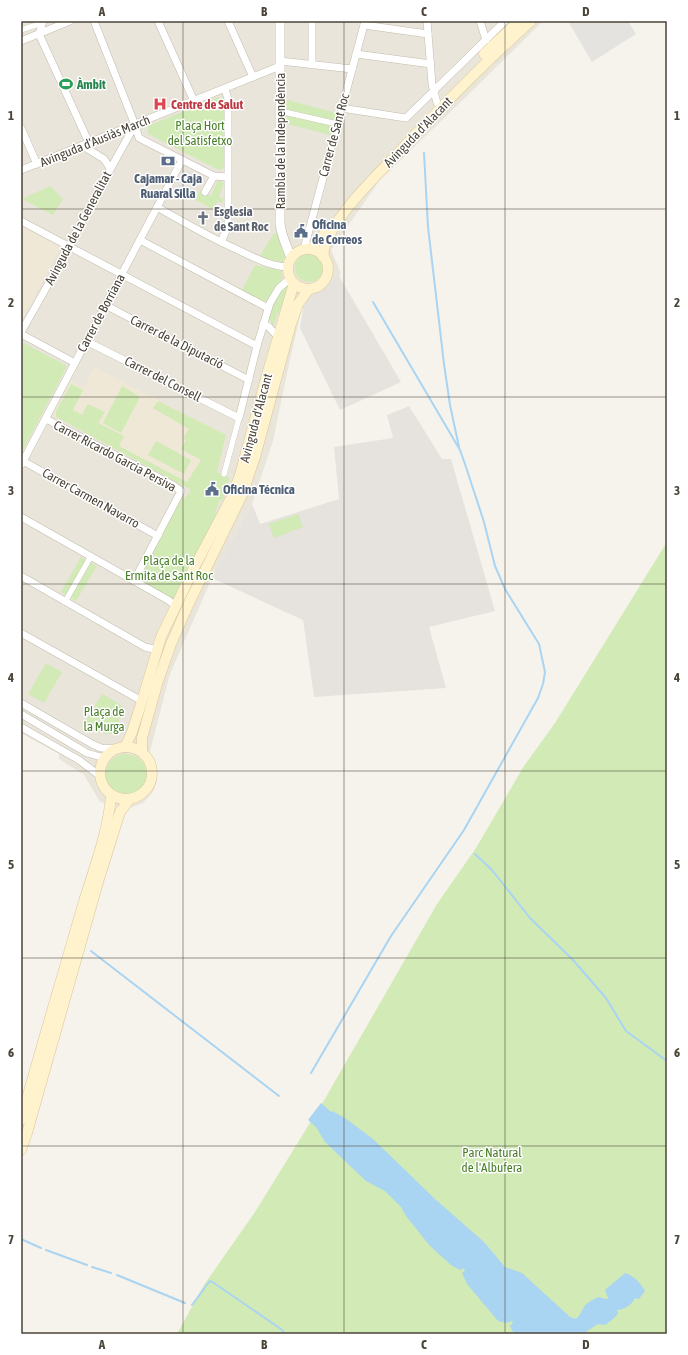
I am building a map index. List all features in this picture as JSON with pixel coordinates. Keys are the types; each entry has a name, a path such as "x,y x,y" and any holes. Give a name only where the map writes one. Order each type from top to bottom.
{"main road":[{"name":"Avinguda d'Alacant","path":"307,249 322,237 352,195 437,103 518,21"},
{"name":"Avinguda d'Alacant","path":"323,256 326,240 364,189 432,116 495,53 531,21"},
{"path":"307,249 315,250 323,256 328,268 324,280 320,284 309,289 298,286 293,282 289,276 289,263 294,254 307,249"},
{"name":"Avinguda d'Alacant","path":"120,748 132,732 160,637 232,496 240,475 293,282"},
{"name":"Avinguda d'Alacant","path":"142,752 142,738 158,681 171,644 242,495 255,457 291,324 298,304 309,289"},
{"path":"120,748 134,748 142,752 149,759 153,776 145,793 137,798 129,800 120,799 111,795 105,789 100,776 102,762 107,756 120,748"},
{"path":"21,1120 100,847 110,808 111,795"},
{"path":"21,1150 99,879 120,812 129,800"}],"street":[{"path":"21,41 70,21"},
{"path":"94,21 139,138 214,176 227,177"},
{"path":"158,21 194,101"},
{"path":"228,21 253,77"},
{"name":"Rambla de la Independència","path":"280,21 280,234 286,244 289,263"},
{"path":"312,21 312,65"},
{"path":"427,21 434,89 437,103"},
{"path":"480,21 486,40"},
{"name":"Avinguda d'Alacant","path":"341,108 406,118 505,21"},
{"path":"42,22 39,34 86,144 104,159 110,168"},
{"path":"21,30 42,22"},
{"path":"365,23 428,34"},
{"name":"Carrer de Sant Roc","path":"307,249 341,108 365,23"},
{"path":"356,54 431,64"},
{"path":"280,64 312,65 352,69"},
{"name":"Avinguda d'Ausiàs March","path":"21,170 225,89 280,64"},
{"path":"221,242 228,226 228,99 225,89"},
{"path":"280,111 337,124"},
{"name":"Avinguda de la Generalitat","path":"21,333 69,247 110,168 135,125"},
{"path":"21,128 37,164"},
{"name":"Carrer de Borriana","path":"22,463 182,160"},
{"path":"205,192 214,176"},
{"path":"157,207 221,242 256,259 275,266 289,263"},
{"path":"21,221 256,346"},
{"path":"140,240 268,308"},
{"name":"Avinguda d'Alacant","path":"224,474 249,380 256,346 268,308 279,288 286,282 293,282"},
{"name":"Carrer de la Diputació","path":"105,305 249,380"},
{"path":"263,324 269,327 278,337"},
{"path":"21,333 75,362"},
{"name":"Carrer del Consell","path":"86,341 239,418"},
{"name":"Carrer Ricardo Garcia Persiva","path":"46,419 180,489 181,491 134,581"},
{"name":"Carrer Carmen Navarro","path":"22,463 158,536"},
{"path":"21,517 168,600 176,606"},
{"path":"66,602 91,556"},
{"path":"21,576 145,647 157,650"},
{"path":"21,633 142,701"},
{"path":"21,703 92,744 101,748 120,748"},
{"path":"21,714 95,756 107,756"},
{"path":"21,727 79,760 100,776"}],"shaded area":[{"path":"21,21 543,21 380,180 331,250 341,273 324,298 302,308 273,441 252,504 212,578 170,674 149,755 157,769 157,781 153,792 143,803 127,809 100,802 84,775 59,759 59,754 21,733"},
{"path":"568,21 628,21 636,34 592,62"},
{"path":"188,169 195,173 185,194 175,189 185,170"},
{"path":"21,226 61,247 21,322"},
{"path":"339,276 401,382 340,410 300,328 304,302"},
{"path":"94,367 226,435 216,477 199,494 55,417 54,411 71,381 84,388"},
{"path":"409,406 442,459 451,459 495,611 429,627 446,688 314,697 303,620 212,578 252,504 260,524 339,499 334,447 393,438 387,415"}],"green space":[{"name":"Plaça Hort del Satisfetxo","path":"218,97 226,101 225,168 219,170 148,134 148,126"},
{"path":"280,98 340,114 334,136 280,122"},
{"path":"218,180 224,183 219,197 224,199 222,203 218,201 213,209 195,200 200,190 211,196"},
{"path":"50,186 63,199 53,215 22,199"},
{"path":"274,233 277,234 286,252 282,263 260,256"},
{"path":"309,254 319,258 323,268 319,278 309,282 299,278 295,268 299,258"},
{"path":"255,265 282,271 282,280 265,302 260,302 241,292"},
{"path":"288,284 289,292 281,316 278,312 273,327 268,316 272,303"},
{"path":"24,343 67,366 21,454 21,349"},
{"name":"Plaça de la Ermita de Sant Roc","path":"71,384 83,390 73,410 82,415 88,404 105,412 98,423 124,436 119,446 187,482 201,460 181,449 186,440 183,438 189,429 153,408 158,401 226,435 217,472 229,477 228,486 223,499 220,500 215,512 222,516 176,606 134,581 179,495 185,498 191,490 56,417 56,411"},
{"path":"122,386 140,397 121,433 103,423"},
{"path":"156,441 191,460 184,474 148,455"},
{"path":"298,514 303,527 274,538 269,524"},
{"name":"Parc Natural de l'Albufera","path":"667,542 667,1334 177,1334 204,1285 255,1212 326,1097 437,904 476,848 524,766 555,723"},
{"path":"81,557 97,566 76,601 61,592"},
{"path":"46,663 62,672 44,703 28,694"},
{"name":"Plaça de la Murga","path":"102,694 123,706 115,734 105,734 84,724"},
{"path":"122,754 130,754 138,757 144,763 147,775 144,787 138,793 130,796 122,796 114,793 108,787 105,779 105,771 108,763 114,757"}],"water":[{"path":"321,1103 331,1112 332,1111 345,1118 373,1139 435,1199 484,1242 505,1267 522,1273 570,1317 576,1319 590,1301 598,1297 607,1299 605,1290 625,1273 637,1280 645,1291 639,1299 635,1298 628,1307 617,1310 618,1314 605,1325 598,1324 585,1334 514,1334 510,1326 513,1323 512,1321 506,1323 498,1321 467,1284 462,1273 465,1270 464,1268 460,1270 451,1265 430,1246 406,1216 401,1207 385,1191 366,1181 325,1142 316,1127 308,1120"}],"waterway":[{"path":"424,153 428,227 444,364 450,405 459,447"},
{"path":"311,1073 391,936 464,830 538,698 545,672 539,644 505,589 495,566 484,522 460,450 373,302"},
{"path":"475,854 492,870 530,918 573,960 606,998 626,1031 667,1061"},
{"path":"91,951 279,1096"},
{"path":"21,1239 41,1248"},
{"path":"46,1250 87,1265"},
{"path":"92,1267 111,1273"},
{"path":"117,1275 185,1303"},
{"path":"192,1305 211,1281 281,1329 285,1334"}],"place":[{"name":"Àmbit","path":"66,84"},
{"name":"Centre de Salut","path":"160,104"},
{"name":"Cajamar - Caja Ruaral Silla","path":"168,161"},
{"name":"Esglesia de Sant Roc","path":"203,218"},
{"name":"Oficina de Correos","path":"301,231"},
{"name":"Oficina Técnica","path":"212,489"}]}
